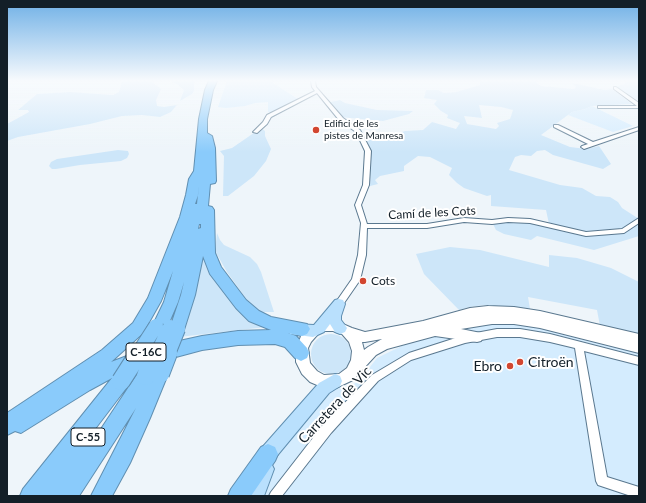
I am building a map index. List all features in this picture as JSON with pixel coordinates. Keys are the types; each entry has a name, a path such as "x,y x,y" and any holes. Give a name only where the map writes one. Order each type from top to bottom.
{"highway":[{"name":"C-55","path":"166,327 194,220 199,188 203,119 206,104"},
{"name":"C-55","path":"67,496 120,418 139,377 182,298 201,222 205,187 210,104"},
{"path":"207,136 210,148 211,163 206,235 211,261 241,304 254,316 274,324 312,330"},
{"path":"7,427 22,413 108,355 138,328 154,302 167,269 186,217 194,179 199,172"},
{"path":"30,496 139,377 166,327"},
{"path":"7,435 52,404 90,381 113,369 159,353 202,343 238,338 275,337 290,341 301,353"},
{"name":"C-55","path":"44,496 139,377"},
{"path":"101,496 123,456 144,412 139,377"},
{"path":"238,496 272,449"}],"main road":[{"path":"335,381 322,380 311,374 304,365 301,353 305,339 312,330 339,304"},
{"path":"339,304 335,316 336,321 344,331 355,340 359,349 359,358 356,367"},
{"path":"344,331 365,337 423,326 470,313 488,311 514,312 540,316 639,340"},
{"path":"232,496 324,388 335,381 345,378 372,351 384,344 473,321 514,319 540,323 639,347"},
{"name":"C-16C","path":"7,427 50,399 87,378 116,363 157,348 202,338 312,330 330,326 344,331"},
{"path":"429,332 477,337"},
{"path":"255,496 272,449"}],"street":[{"path":"255,132 265,123 269,116 291,104"},
{"path":"329,104 341,119 358,131 368,151 366,185 358,205 359,211 364,218 362,256 356,280 339,304"},
{"path":"600,107 639,105"},
{"path":"556,126 592,144"},
{"path":"584,147 639,128"},
{"name":"Camí de les Cots","path":"364,226 427,226 464,220 492,222 530,221 586,234 624,231 639,220"},
{"name":"Carretera de Vic","path":"275,496 327,429 375,378 409,357 465,339 497,333 520,333 639,361"},
{"path":"579,346 602,481 639,493"}],"shaded area":[{"path":"25,104 157,104 157,106 164,107 177,105 171,112 160,117 142,115 122,116 90,124 18,137 7,141 7,124 29,112 28,110 18,110"},
{"path":"219,104 250,104 226,108 218,107"},
{"path":"268,104 288,104 274,112 268,112"},
{"path":"327,104 352,104 377,110 413,111 409,114 383,121 340,117"},
{"path":"434,104 623,104 592,106 572,112 541,135 570,147 587,149 599,146 611,164 603,169 553,155 545,150 537,151 531,156 521,155 515,157 509,170 560,185 582,188 596,196 610,197 618,202 622,208 639,219 639,236 594,250 537,236 531,240 504,234 496,230 492,222 508,220 549,224 546,210 491,206 491,195 487,196 464,188 449,175 452,168 430,157 418,156 404,166 404,171 380,176 375,180 378,184 370,186 371,150 363,138 376,136 379,140 405,131 423,130 432,122 456,129 460,123 447,118 448,115","holes":["479,105 501,107 513,110 510,119 497,123 499,126 496,129 467,124 464,116 482,118"]},
{"path":"592,106 633,126 613,132 568,115 572,112"},
{"path":"261,128 265,131 265,136 271,149 266,161 254,176 228,196 223,196 224,156 220,151 232,148"},
{"path":"118,150 128,151 129,154 127,158 121,161 56,169 52,169 49,166 51,162 57,159"},
{"path":"217,233 224,245 250,257 257,264 274,312 261,312 247,300 227,272 215,251"},
{"path":"450,247 480,250 549,267 549,255 577,258 611,268 639,282 639,334 600,326 597,310 528,297 530,309 485,305 459,310 424,274 416,254"},
{"path":"204,250 266,327 179,337"},
{"path":"504,322 550,329 639,351 639,496 247,496 276,455 334,389 353,385 363,376 377,358 410,342 466,328"},
{"path":"335,334 342,337 348,343 351,354 350,362 342,371 335,374 327,374 320,371 312,362 311,350 314,343 323,335"}],"place":[{"name":"Edifici de les pistes de Manresa","path":"316,130"},
{"name":"Cots","path":"363,281"},
{"name":"Citroën","path":"520,362"},
{"name":"Ebro","path":"510,366"}]}
